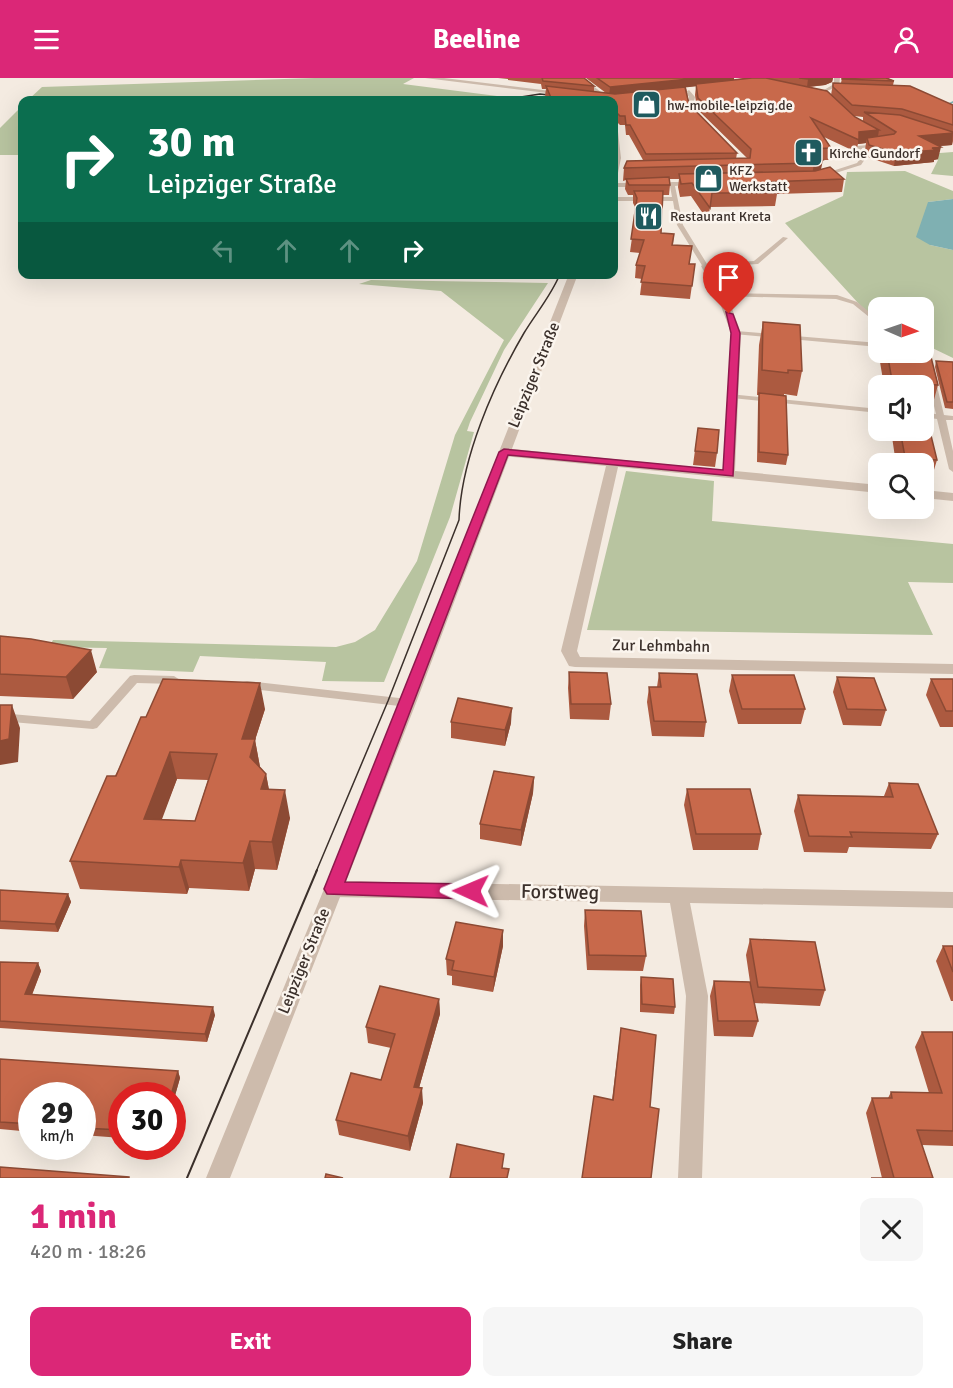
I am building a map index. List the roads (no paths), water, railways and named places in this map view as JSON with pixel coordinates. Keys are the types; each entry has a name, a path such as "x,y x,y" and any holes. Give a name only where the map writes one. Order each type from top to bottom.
{"street":[{"path":"428,78 570,94"},
{"path":"579,78 603,96"},
{"path":"816,91 829,90 837,85 837,78"},
{"path":"823,98 827,97 829,90"},
{"path":"679,94 699,91"},
{"path":"689,93 692,110 708,126"},
{"path":"618,171 624,170"},
{"path":"705,266 722,295 736,333 729,474"},
{"name":"Leipziger Straße","path":"218,1178 408,703 572,279"},
{"path":"504,452 868,488"},
{"name":"Zur Lehmbahn","path":"613,462 569,651 575,662 953,669"},
{"path":"934,495 953,497"},
{"name":"Forstweg","path":"333,889 953,900"},
{"path":"678,894 697,996 690,1178"}],"lane":[{"path":"829,90 845,90"},
{"path":"817,178 859,164 863,159 859,147 889,144 880,140"},
{"path":"672,184 680,225 705,266 756,263 785,238"},
{"path":"618,185 695,184"},
{"path":"618,199 674,199"},
{"path":"722,295 837,297 855,303 868,314"},
{"path":"736,333 868,344"},
{"path":"930,373 953,469"},
{"path":"732,396 868,410"},
{"path":"934,416 953,418"},
{"path":"0,717 93,724 134,679 167,685 192,681"},
{"path":"238,684 408,703"}],"water":[{"path":"953,199 953,250 930,245 916,237 928,202"}],"waterway":[{"path":"953,102 949,104 953,107"}],"tram line":[{"path":"527,96 540,94 557,96"},
{"path":"316,872 388,701 459,520 461,497 472,448 490,399 512,354 558,279"},
{"path":"187,1178 317,870"}],"place":[{"name":"hw-mobile-leipzig.de","path":"646,105"},
{"name":"Kirche Gundorf","path":"808,153"},
{"name":"KFZ Werkstatt","path":"708,178"},
{"name":"Restaurant Kreta","path":"649,216"}]}
